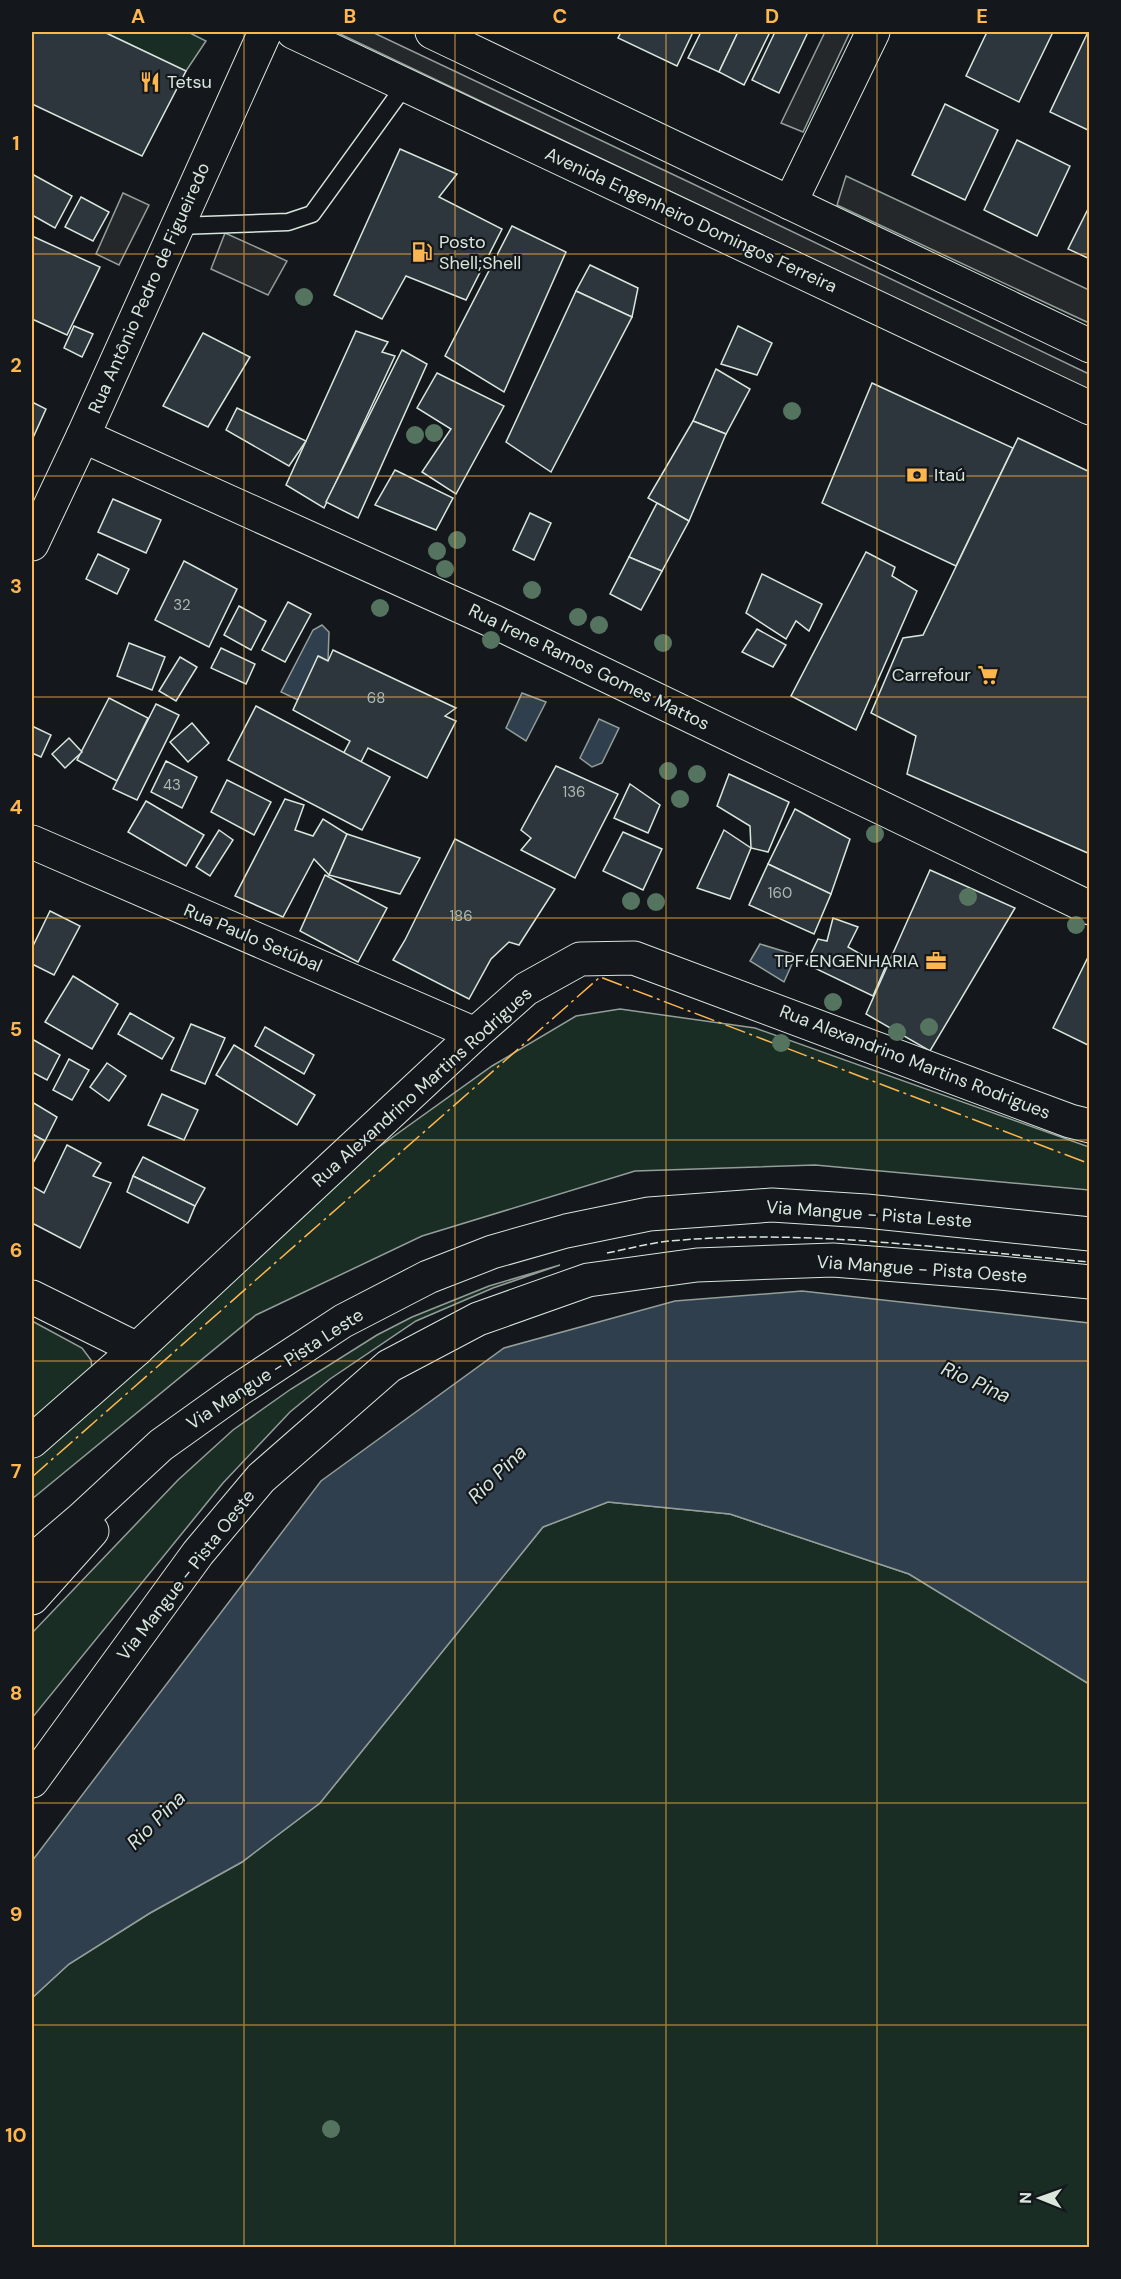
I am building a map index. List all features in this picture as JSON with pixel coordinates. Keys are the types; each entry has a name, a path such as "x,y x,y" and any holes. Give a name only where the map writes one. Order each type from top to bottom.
{"main road":[{"name":"Rua Antônio Pedro de Figueiredo","path":"32,544 265,32"},
{"name":"Avenida Engenheiro Domingos Ferreira","path":"293,32 1089,408"},
{"path":"432,32 1089,346"},
{"path":"790,203 873,32"},
{"name":"Rua Irene Ramos Gomes Mattos","path":"83,436 495,622 1089,908"},
{"name":"Rua Paulo Setúbal","path":"32,842 475,1034"},
{"name":"Rua Alexandrino Martins Rodrigues","path":"32,1441 138,1349 526,989 580,959 634,958 1070,1121 1089,1126"},
{"name":"Via Mangue - Pista Leste","path":"32,1561 81,1520 161,1445 238,1390 344,1320 429,1277 492,1252 566,1231 649,1214 772,1205 866,1211 1089,1234"},
{"name":"Via Mangue - Pista Oeste","path":"32,1781 42,1762 198,1553 261,1478 389,1366 478,1318 588,1280 697,1265 833,1260 1000,1272 1089,1282"},
{"path":"32,1297 138,1349"},
{"path":"32,1598 178,1433"}],"lane":[{"path":"178,226 288,222 312,214 406,84"}],"green space":[{"path":"104,32 188,32 206,41 186,71"},
{"path":"620,1009 755,1028 1089,1147 1089,1190 815,1165 635,1171 422,1236 256,1315 32,1499 32,1454 376,1149 492,1066 576,1016"},
{"path":"560,1265 493,1288 416,1321 330,1379 290,1412 223,1483 32,1718 32,1633 178,1480 233,1430 291,1389 377,1335 412,1317 489,1286"},
{"path":"32,1321 82,1348 91,1360 93,1377 32,1435"},
{"path":"608,1502 730,1514 909,1574 1089,1684 1089,2247 32,2247 32,1998 69,1964 150,1913 242,1862 320,1803 543,1527"}],"shaded area":[{"path":"336,32 372,32 691,183 1089,374 1089,391"},
{"path":"825,32 850,32 803,132 781,123"},
{"path":"846,176 1089,290 1089,323 837,205"},
{"path":"123,193 149,205 119,265 96,254"},
{"path":"225,233 287,261 268,295 211,269"}],"water":[{"path":"322,625 329,632 328,661 319,656 298,700 281,692 313,630"},
{"path":"522,693 546,702 526,741 506,728"},
{"path":"599,719 619,728 602,763 592,767 580,758"},
{"path":"760,944 796,955 784,982 750,961"},
{"name":"Rio Pina","path":"802,1291 1089,1323 1089,1684 909,1574 730,1514 608,1502 543,1527 320,1803 242,1862 150,1913 69,1964 32,1998 32,1861 321,1481 504,1348 675,1301"}],"building":[{"path":"32,32 104,32 186,71 142,156 32,104"},
{"path":"621,32 693,32 677,66 618,38"},
{"path":"701,32 738,32 719,72 688,58"},
{"path":"738,32 770,32 744,85 719,72"},
{"path":"775,32 808,32 779,93 752,80"},
{"path":"987,32 1053,32 1019,102 966,76"},
{"path":"1090,32 1090,131 1050,112"},
{"path":"945,104 998,130 965,200 912,175"},
{"path":"1017,140 1070,166 1037,236 984,210"},
{"name":"Posto Shell;Shell","path":"400,149 457,174 439,197 502,229 466,300 406,276 382,319 334,295"},
{"path":"32,174 72,196 55,228 32,215"},
{"path":"81,197 109,212 93,241 65,227"},
{"path":"1090,205 1090,259 1068,249"},
{"path":"512,226 566,252 504,392 445,356"},
{"path":"32,236 100,267 67,335 32,319"},
{"path":"590,265 638,288 632,317 576,291"},
{"path":"576,291 632,317 551,472 506,442"},
{"path":"74,326 93,334 82,357 64,348"},
{"path":"738,326 772,343 757,375 721,364"},
{"path":"356,331 388,342 382,352 395,356 324,508 286,485"},
{"path":"203,333 250,357 208,427 163,406"},
{"path":"402,350 427,364 358,518 326,502"},
{"path":"716,369 750,389 726,434 693,421"},
{"path":"437,373 504,406 456,494 422,472 451,429 417,408"},
{"name":"Itaú","path":"872,383 1013,448 956,566 822,503"},
{"path":"32,402 46,409 32,440"},
{"path":"237,408 306,441 289,466 226,430"},
{"path":"693,421 726,434 689,521 648,498"},
{"name":"Carrefour","path":"1018,438 1090,472 1090,854 907,774 916,736 871,713 903,638 923,635"},
{"path":"395,470 453,498 436,530 375,505"},
{"path":"113,499 161,520 146,553 98,532"},
{"path":"657,503 689,521 662,571 629,557"},
{"path":"530,513 551,523 534,560 513,550"},
{"path":"866,552 895,567 892,576 917,591 856,730 791,696"},
{"path":"98,554 129,569 117,594 86,579"},
{"path":"629,557 662,571 641,610 610,594"},
{"path":"184,561 237,589 209,647 155,620"},
{"path":"762,574 822,604 809,631 796,621 786,639 746,613"},
{"path":"288,602 311,614 285,662 262,650"},
{"path":"239,606 266,621 251,650 224,635"},
{"path":"757,629 786,645 773,667 742,652"},
{"path":"129,643 165,657 152,690 117,676"},
{"path":"221,648 255,664 246,684 211,668"},
{"path":"333,650 456,708 445,716 456,721 427,778 368,748 357,770 340,760 350,741 293,710 318,656 328,661"},
{"path":"180,657 197,667 176,701 159,691"},
{"path":"109,698 148,718 117,781 77,760"},
{"path":"156,704 179,715 137,800 113,789"},
{"path":"256,706 390,777 362,830 228,760"},
{"path":"192,723 209,743 188,762 170,742"},
{"path":"32,726 51,735 41,757 32,753"},
{"path":"69,738 82,752 65,768 52,754"},
{"path":"166,761 197,777 182,808 151,792"},
{"path":"556,766 618,794 575,878 521,850 531,838 521,830"},
{"path":"729,774 789,802 768,852 751,848 750,826 717,806"},
{"path":"227,780 271,802 254,835 211,812"},
{"path":"630,784 660,805 648,833 614,818"},
{"path":"285,799 304,805 295,830 313,836 323,819 347,834 329,875 314,859 283,917 235,896"},
{"path":"146,801 204,835 186,866 128,832"},
{"path":"795,809 850,839 831,894 768,864"},
{"path":"219,830 233,840 210,876 196,867"},
{"path":"724,830 751,848 730,899 697,888"},
{"path":"623,832 662,849 643,890 603,871"},
{"path":"347,834 420,858 400,894 329,875"},
{"path":"455,839 555,889 519,945 509,942 491,959 469,999 393,960"},
{"path":"768,864 831,894 814,934 749,905"},
{"name":"TPF ENGENHARIA","path":"930,870 1015,908 930,1051 866,1014"},
{"path":"325,875 387,908 358,962 300,931"},
{"path":"50,911 80,926 54,975 32,964 32,948"},
{"path":"833,918 858,927 848,947 885,968 873,996 806,964 818,939 827,941"},
{"path":"1090,953 1090,1046 1053,1028"},
{"path":"73,976 118,1004 92,1049 45,1022"},
{"path":"130,1013 174,1038 162,1059 118,1034"},
{"path":"191,1024 225,1038 205,1084 171,1070"},
{"path":"265,1027 314,1055 304,1074 255,1046"},
{"path":"32,1039 60,1055 47,1080 32,1072"},
{"path":"234,1045 315,1095 297,1125 216,1075"},
{"path":"69,1059 89,1070 72,1100 53,1090"},
{"path":"107,1063 126,1076 109,1101 90,1087"},
{"path":"162,1094 198,1110 184,1140 148,1125"},
{"path":"32,1102 57,1117 45,1141 32,1134"},
{"path":"32,1134 45,1141 32,1165"},
{"path":"67,1145 101,1163 93,1176 111,1183 80,1248 32,1223 32,1186 44,1193"},
{"path":"143,1157 205,1188 195,1206 133,1176"},
{"path":"133,1176 195,1206 188,1223 127,1192"}],"fence":[{"path":"607,1253 670,1241 775,1237 880,1242 1090,1262"}],"power":[{"path":"32,1477 600,977 1090,1164"}],"place":[{"name":"Tetsu","path":"150,82"},
{"name":"Posto Shell;Shell","path":"422,252"},
{"name":"Itaú","path":"917,475"},
{"name":"Carrefour","path":"988,675"},
{"name":"TPF ENGENHARIA","path":"936,961"}]}
